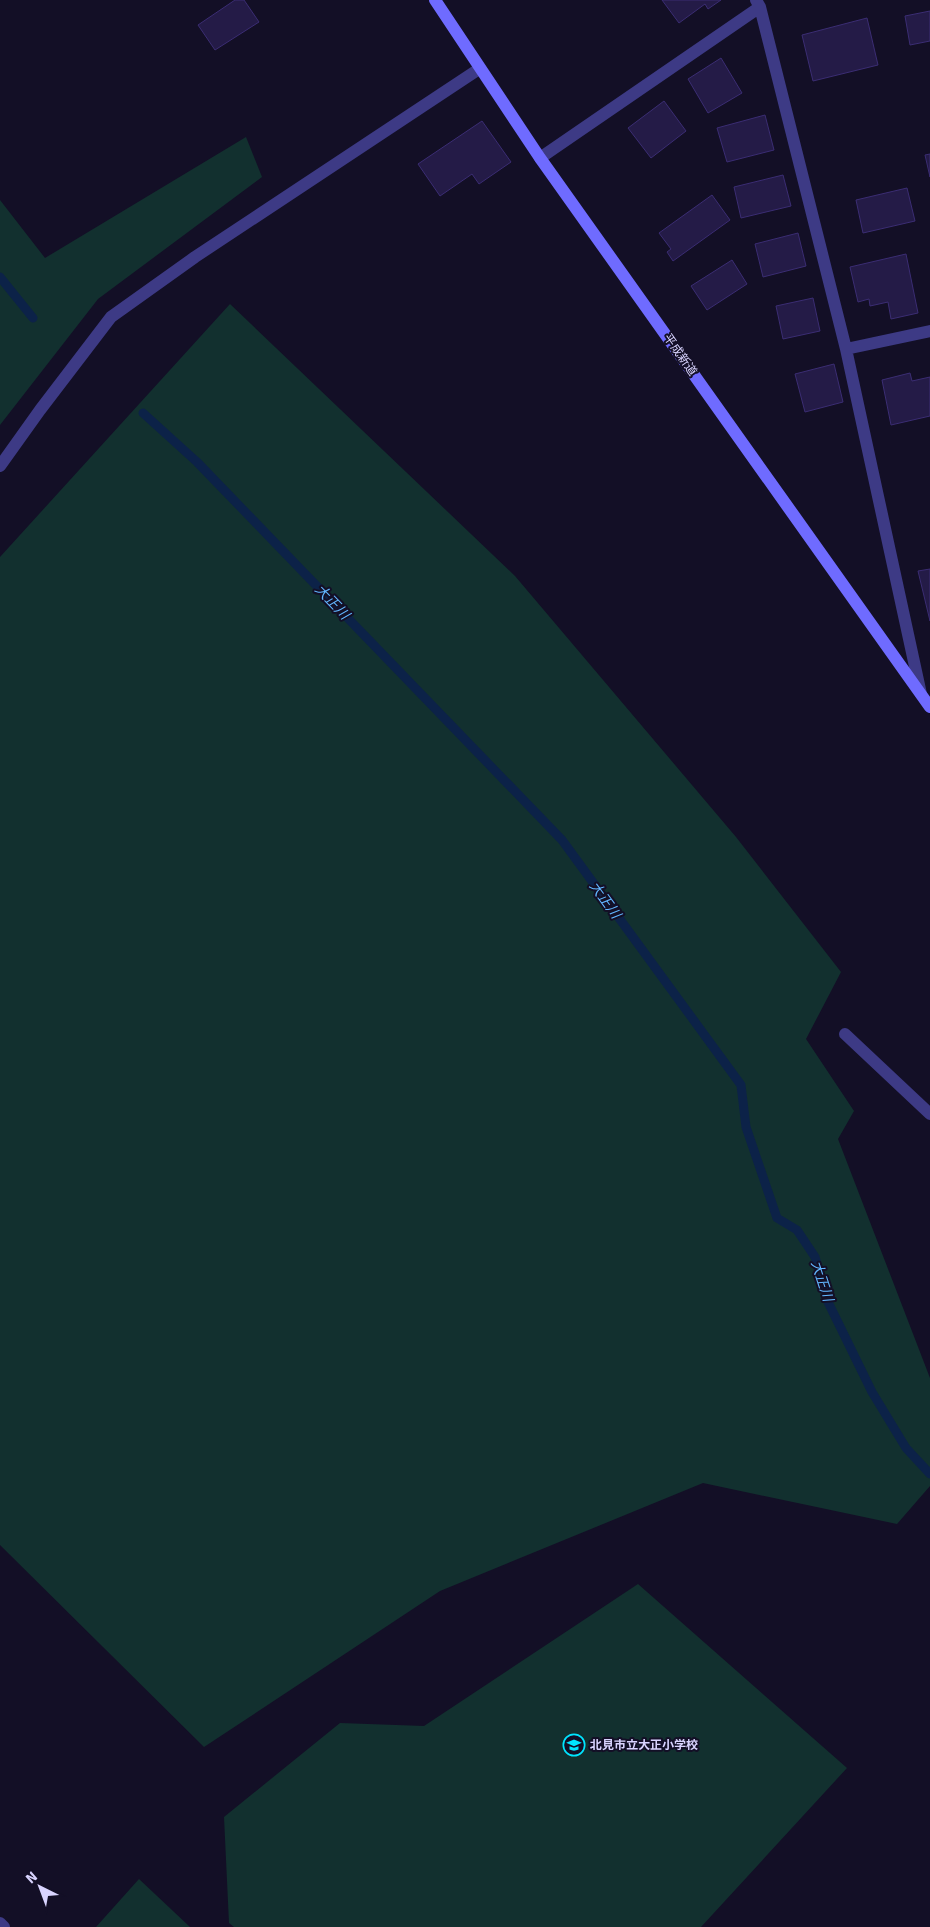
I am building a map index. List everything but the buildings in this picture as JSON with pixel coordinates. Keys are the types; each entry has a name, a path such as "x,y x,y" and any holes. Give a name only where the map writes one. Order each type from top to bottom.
{"street":[{"name":"平成新道","path":"435,0 479,69 540,158 930,707"},
{"path":"540,158 758,3 846,349 921,694"},
{"path":"0,466 111,317 195,258 479,69"},
{"path":"846,349 930,331"},
{"path":"845,1034 930,1114"},
{"path":"0,1924 4,1927"}],"green space":[{"path":"246,137 262,177 98,299 0,425 0,200 45,258"},
{"path":"230,304 515,576 736,837 841,972 806,1039 854,1111 838,1139 930,1378 930,1486 897,1524 703,1483 440,1591 204,1747 0,1545 0,557"},
{"name":"北見市立大正小学校","path":"638,1584 847,1768 701,1927 234,1927 229,1923 224,1817 340,1723 424,1726"},
{"path":"139,1879 190,1927 96,1927"}],"waterway":[{"name":"大正川","path":"0,277 33,318"},
{"name":"大正川","path":"143,413 197,462 562,840 741,1085 746,1127 777,1218 797,1230 815,1257 828,1302 872,1392 906,1448 930,1474"}],"place":[{"name":"北見市立大正小学校","path":"574,1745"}]}
